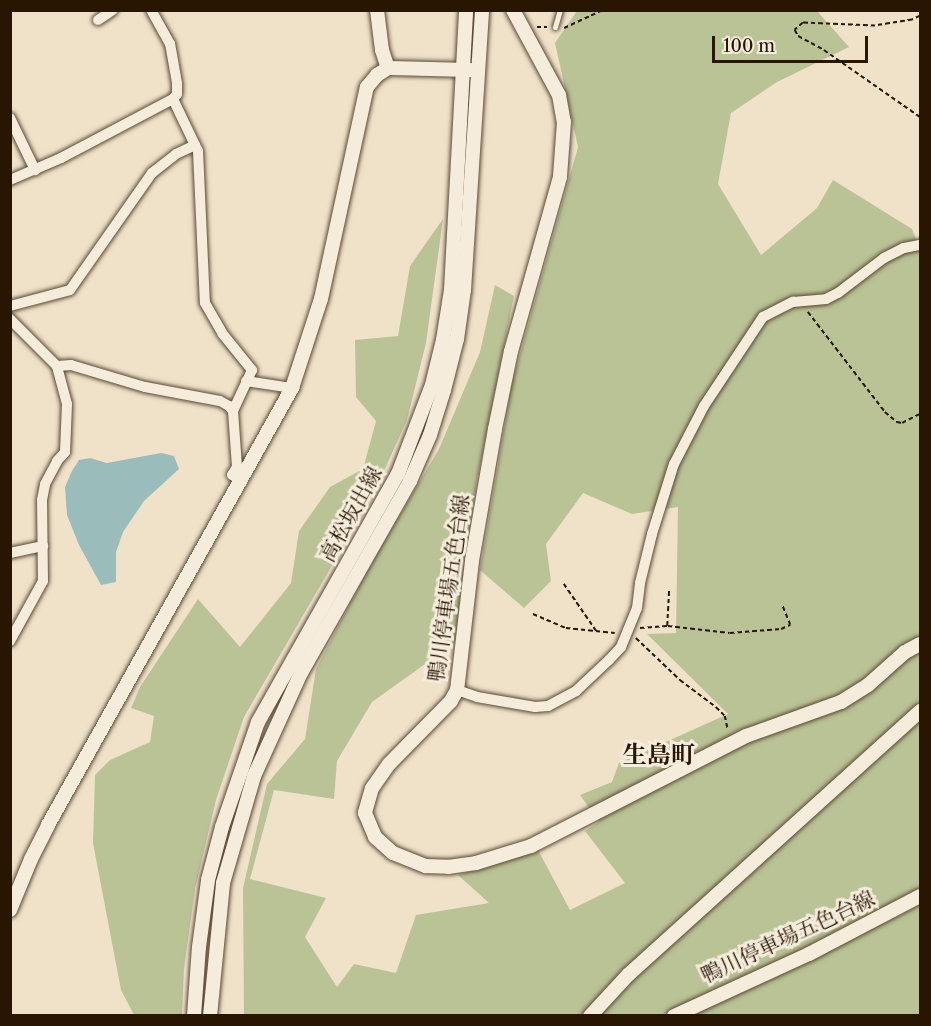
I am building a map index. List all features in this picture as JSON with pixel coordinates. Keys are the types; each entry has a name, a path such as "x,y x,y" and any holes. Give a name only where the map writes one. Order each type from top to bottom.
{"main road":[{"path":"377,10 382,50 388,68"},
{"name":"高松坂出線","path":"194,1016 199,947 208,880 222,827 258,722 398,474 432,385 443,340 451,290 466,10"},
{"name":"高松坂出線","path":"210,1016 223,883 254,776 301,673 410,481 430,435 444,390 457,339 464,290 482,10"},
{"name":"鴨川停車場五色台線","path":"513,10 559,96 564,122 564,153 560,177 511,351 495,429 472,561 457,690 451,701 384,770 367,800 365,813 369,824 384,847 425,866 448,867 476,863 531,846 575,826 729,744 841,702 868,685 905,652 921,644"},
{"path":"10,910 48,825 292,388 321,299 364,93 371,80 388,68 479,70"},
{"path":"590,1016 628,975 921,711"},
{"name":"鴨川停車場五色台線","path":"674,1016 808,954 921,896"}],"street":[{"path":"98,20 113,10"},
{"path":"10,180 35,170 173,99 177,94 177,83 170,44 151,10"},
{"path":"173,99 198,151 205,303 222,333 252,370 233,411 237,467 232,475 242,481"},
{"path":"10,118 35,170"},
{"path":"10,306 70,290 152,173 176,154 195,145"},
{"path":"457,690 477,697 535,707 548,706 576,691 609,660 621,646 637,608 640,583 652,534 675,464 688,436 763,317 778,307 800,301 826,299 838,293 884,258 904,248 921,245"},
{"path":"10,319 57,366 64,387 68,426 66,452 57,461 45,484 42,500 43,581 10,641"},
{"path":"57,366 70,365 145,387 220,401 233,411"},
{"path":"246,381 292,388"},
{"path":"10,553 43,546"}],"lane":[{"path":"555,27 560,10"}],"path":[{"path":"921,16 903,22 875,26 803,23 795,30 798,36 824,50 921,117"},
{"path":"800,301 885,412 897,422 902,423 921,414"},
{"path":"564,584 598,633"},
{"path":"667,626 669,591"},
{"path":"533,614 566,628 598,633 667,626 730,633 790,625 782,605"},
{"path":"629,631 680,680 724,716 729,744"}],"green space":[{"path":"577,11 817,11 849,47 777,82 731,113 718,184 761,255 817,208 833,180 912,229 920,250 920,1015 244,1016 243,888 267,784 305,739 316,669 369,567 439,449 480,352 495,285 514,296 476,485 456,642 372,702 337,761 334,799 274,790 250,879 326,898 305,937 337,987 354,964 396,973 416,915 489,903 458,875 538,850 570,910 625,883 585,831 599,822 580,795 612,782 619,763 728,714 647,634 676,633 678,507 632,514 583,493 546,544 551,581 524,608 480,570 512,383 578,147 555,43"},
{"path":"443,219 426,343 407,420 373,495 244,717 216,800 195,889 184,969 182,1015 134,1015 121,990 93,843 95,775 110,760 150,742 154,716 131,708 140,687 198,599 240,647 291,583 299,531 330,487 363,469 376,421 356,397 355,340 398,336 410,266"}],"water":[{"path":"161,453 174,456 179,469 144,501 123,532 116,552 116,582 101,585 79,545 67,515 65,487 72,471 79,460 90,458 107,463"}],"district":[{"name":"生島町","path":"659,755"}]}
